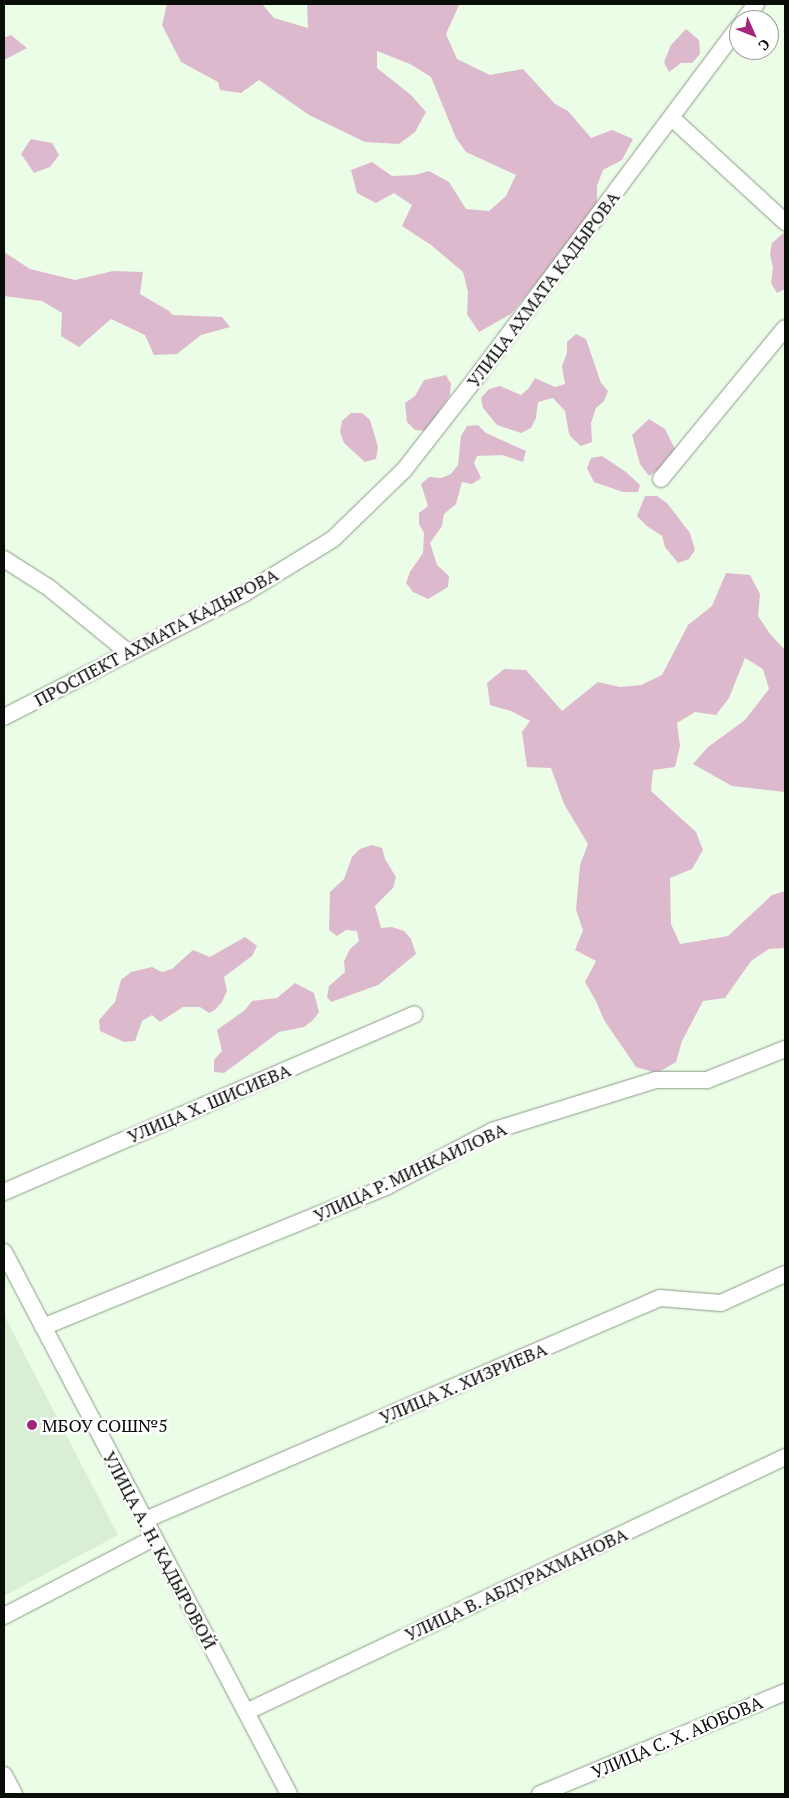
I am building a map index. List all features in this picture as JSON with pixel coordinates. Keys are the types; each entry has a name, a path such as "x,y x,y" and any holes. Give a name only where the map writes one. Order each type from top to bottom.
{"street":[{"name":"УЛИЦА АХМАТА КАДЫРОВА","path":"333,539 404,470 479,374 729,41"},
{"path":"672,118 785,222"},
{"path":"661,479 785,328"},
{"name":"ПРОСПЕКТ АХМАТА КАДЫРОВА","path":"4,718 246,593 333,539"},
{"path":"4,559 48,587 129,653"},
{"name":"УЛИЦА Х. ШИСИЕВА","path":"4,1192 414,1015"},
{"name":"УЛИЦА Р. МИНКАИЛОВА","path":"43,1327 386,1187 492,1131 656,1080 707,1080 785,1049"},
{"name":"УЛИЦА А. Н. КАДЫРОВОЙ","path":"4,1252 289,1794"},
{"name":"УЛИЦА Х. ХИЗРИЕВА","path":"145,1520 660,1298 721,1303 785,1274"},
{"name":"УЛИЦА В. АБДУРАХМАНОВА","path":"246,1712 785,1457"},
{"path":"4,1616 154,1538"},
{"name":"УЛИЦА С. Х. АЮБОВА","path":"540,1794 785,1692"},
{"path":"4,1775 14,1794"}],"shaded area":[{"path":"167,4 262,4 274,18 308,28 307,6 309,4 456,4 459,5 446,34 457,59 490,75 523,69 555,104 568,111 591,138 612,130 633,139 622,160 603,170 597,186 597,209 511,314 479,332 467,314 468,292 463,272 431,245 402,226 412,205 394,193 376,203 357,193 351,170 372,162 392,176 415,175 429,171 449,182 466,209 489,211 506,196 516,175 466,152 456,138 431,77 410,64 377,51 377,68 411,95 426,112 415,132 399,144 365,142 309,115 259,80 241,93 220,90 218,82 181,62 162,25"},
{"path":"686,29 699,40 700,54 692,63 681,63 669,72 664,62 671,45"},
{"path":"11,35 27,48 4,60 4,38"},
{"path":"31,139 52,143 59,155 50,167 34,173 21,154"},
{"path":"785,232 785,289 777,293 771,283 773,268 770,254 772,243"},
{"path":"4,252 30,269 75,280 113,271 143,272 140,294 173,315 222,317 230,327 201,335 177,354 154,355 145,335 111,319 79,347 61,336 62,313 42,301 4,296"},
{"path":"576,334 586,339 601,383 608,391 604,401 596,408 591,423 592,442 581,446 573,439 569,434 565,411 553,398 538,402 536,418 531,428 521,433 497,425 483,408 481,398 489,389 500,386 521,395 529,388 535,378 555,387 565,384 562,366 567,353 567,342"},
{"path":"446,375 451,384 450,395 426,431 415,430 407,422 405,403 415,396 424,380"},
{"path":"351,413 362,413 370,420 378,447 376,459 365,462 344,443 340,432 342,421"},
{"path":"649,419 665,429 675,449 659,469 649,476 640,464 632,435"},
{"path":"478,425 486,433 526,451 523,462 502,455 477,456 474,463 481,478 472,484 462,482 456,504 444,514 442,526 430,543 437,565 449,576 448,587 428,599 413,592 406,583 410,572 423,553 424,533 419,524 419,513 428,506 421,484 429,477 441,478 451,474 458,465 461,436 467,426"},
{"path":"602,456 626,472 640,485 638,492 623,492 594,482 587,468 591,458"},
{"path":"645,496 657,496 667,503 690,533 695,550 689,559 678,563 665,547 662,536 647,526 637,516"},
{"path":"726,573 750,575 760,594 758,616 770,634 785,650 785,792 732,786 693,764 708,747 745,720 769,689 763,669 745,658 729,698 716,715 695,712 677,723 680,746 675,767 653,770 651,791 696,832 703,850 692,869 670,878 671,924 680,944 728,936 772,895 785,891 785,948 769,949 751,961 725,998 703,1001 682,1041 676,1062 657,1073 636,1067 604,1020 585,982 596,961 575,950 583,930 576,910 580,865 588,844 564,804 551,768 527,767 522,732 530,721 511,711 490,705 487,683 504,669 526,670 562,711 598,682 620,687 641,685 662,675 688,625 712,606"},
{"path":"372,845 382,848 385,859 396,877 393,888 375,906 381,928 392,927 404,931 411,939 416,954 378,985 331,1002 327,997 329,986 345,972 344,961 350,949 359,941 357,931 346,930 337,936 329,930 330,892 344,879 352,857 360,849"},
{"path":"245,937 257,946 252,956 224,977 227,991 222,1002 215,1010 209,1013 200,1007 183,1007 160,1022 152,1015 142,1021 135,1041 124,1042 100,1031 99,1020 115,1002 121,980 131,972 152,967 162,972 172,969 193,950 210,957"},
{"path":"295,983 314,993 319,1012 313,1020 304,1027 279,1032 224,1073 214,1072 214,1060 222,1051 217,1030 245,1010 252,1001 277,998"},
{"name":"МБОУ СОШ№5","path":"4,1315 118,1535 4,1596"}],"place":[{"name":"МБОУ СОШ№5","path":"32,1425"}]}
